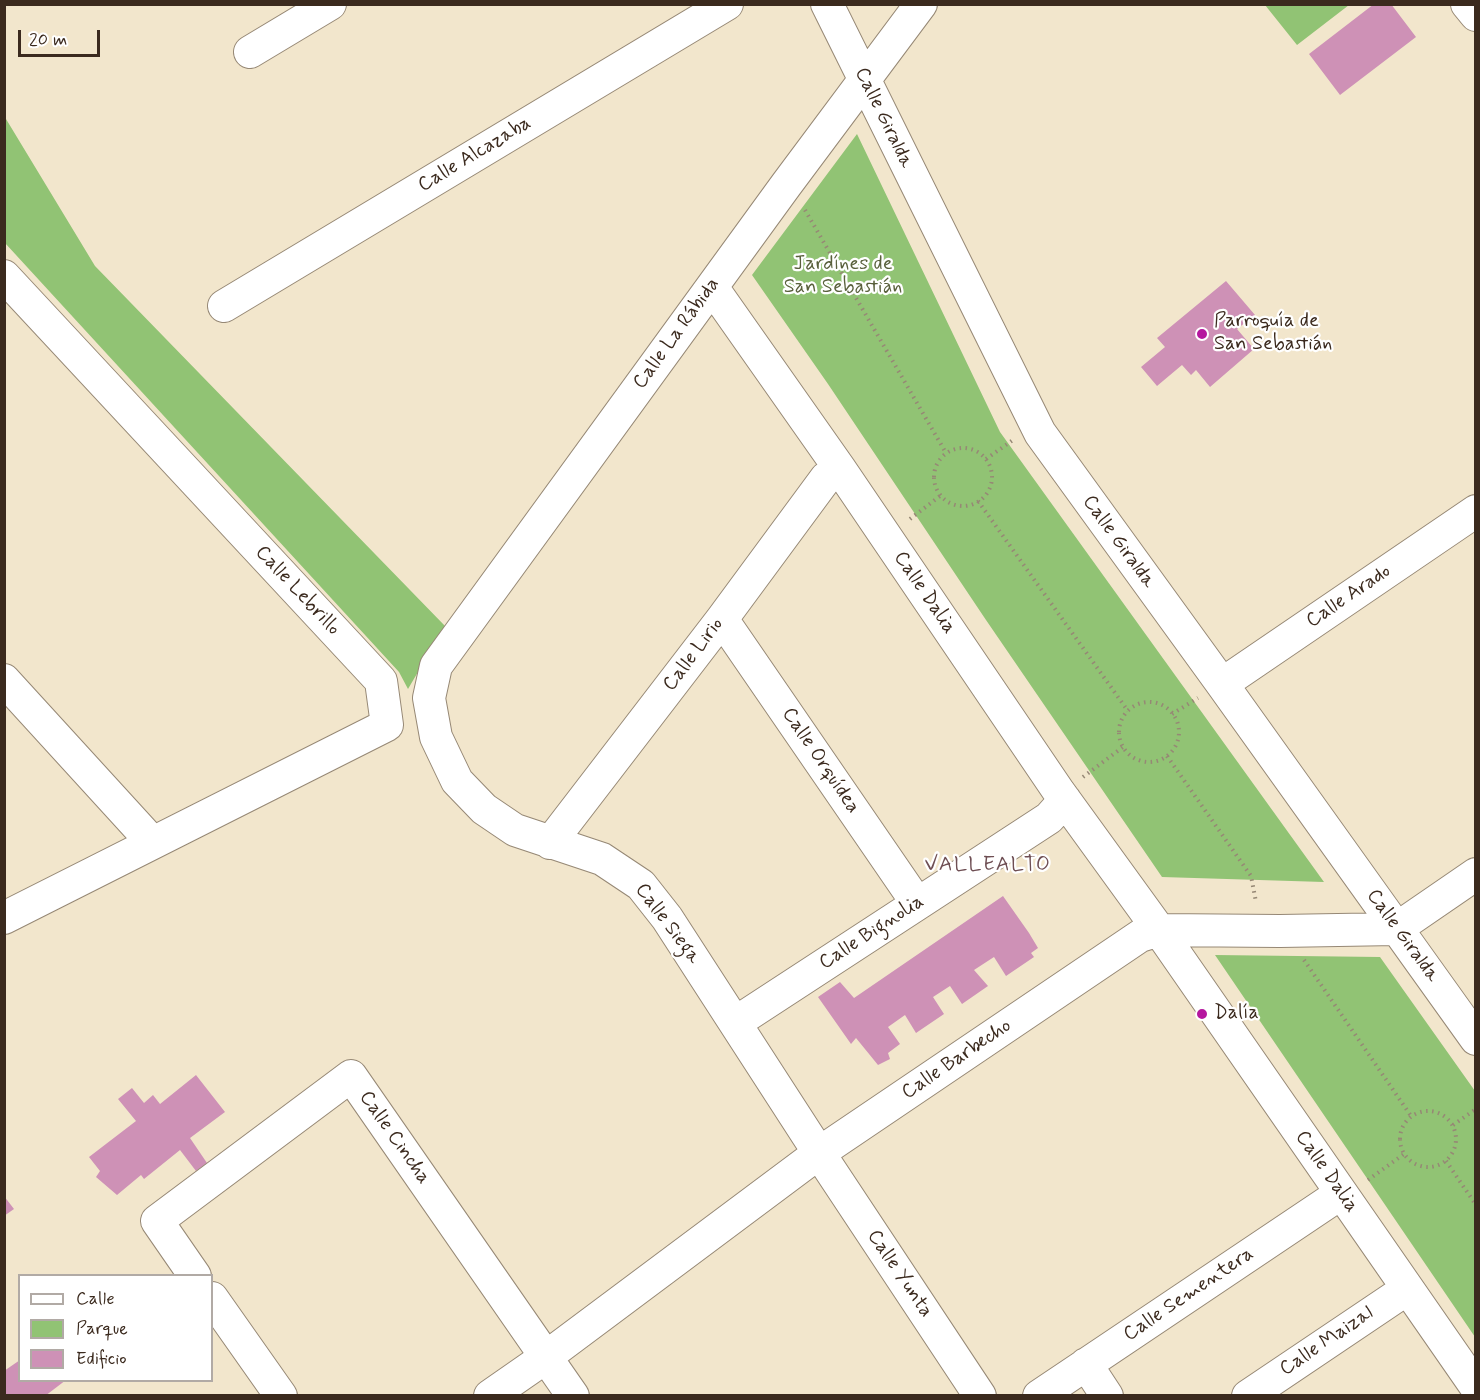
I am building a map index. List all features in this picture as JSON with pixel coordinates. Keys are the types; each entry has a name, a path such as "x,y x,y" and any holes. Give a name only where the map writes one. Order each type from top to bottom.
{"street":[{"path":"250,52 330,4"},
{"name":"Calle Alcazaba","path":"224,306 727,4"},
{"name":"Calle Giralda","path":"827,4 1040,433 1476,1039"},
{"name":"Calle La Rábida","path":"436,666 921,4"},
{"path":"1467,4 1476,15"},
{"name":"Calle Lebrillo","path":"4,276 381,681 387,725 4,918"},
{"name":"Calle Dalia","path":"712,287 840,469 1065,800 1159,930 1476,1387"},
{"name":"Calle Lirio","path":"550,843 722,619 826,477 840,469"},
{"name":"Calle Arado","path":"1222,684 1476,511"},
{"name":"Calle Orquídea","path":"722,619 917,903"},
{"name":"Calle Siega","path":"436,666 429,698 436,737 457,781 484,809 515,830 602,859 641,885 668,918 819,1153"},
{"path":"4,680 152,842"},
{"name":"Calle Bignolia","path":"735,1023 1049,818 1065,800"},
{"path":"1396,929 1476,874"},
{"name":"Calle Barbecho","path":"490,1395 819,1153 1140,936 1159,930 1396,929"},
{"name":"Calle Cincha","path":"194,1274 157,1221 351,1076 573,1395"},
{"name":"Calle Yunta","path":"819,1153 980,1395"},
{"name":"Calle Sementera","path":"1039,1395 1342,1196"},
{"name":"Calle Maizal","path":"1248,1395 1407,1289"},
{"path":"213,1299 280,1395"},
{"path":"1086,1364 1107,1395"}],"path":[{"path":"805,209 946,453"},
{"path":"961,448 971,449 979,452 986,459 991,468 992,482 988,492 978,501 968,506 957,506 940,495 934,483 934,474 936,465 946,453 961,448"},
{"path":"888,539 940,495"},
{"path":"978,501 1128,711"},
{"path":"1146,702 1165,707 1178,723 1178,738 1174,748 1167,756 1153,762 1143,762 1133,758 1123,747 1119,729 1128,711 1136,706 1146,702"},
{"path":"1065,800 1076,783 1123,747"},
{"path":"1453,1125 1476,1109"},
{"path":"1426,1110 1436,1111 1443,1114 1453,1125 1456,1130 1456,1144 1446,1161 1432,1167 1422,1167 1413,1164 1404,1154 1400,1145 1402,1127 1415,1113 1426,1110"},
{"path":"1342,1196 1404,1154"},
{"path":"1446,1161 1476,1205"}],"green space":[{"path":"1265,5 1349,5 1297,45"},
{"path":"6,119 95,266 445,626 408,689 399,672 5,243 4,120"},
{"name":"Jardínes de San Sebastián","path":"857,134 1000,432 1324,882 1162,877 752,275"},
{"path":"1215,955 1380,957 1475,1091 1475,1337"}],"building":[{"path":"1374,4 1391,4 1416,37 1340,95 1309,54"},
{"name":"Parroquía de San Sebastián","path":"1226,281 1255,315 1237,329 1254,349 1210,387 1196,370 1191,375 1182,365 1157,386 1141,367 1165,347 1157,338"},
{"path":"1003,896 1038,948 1031,953 1034,957 1006,976 994,957 974,970 988,986 962,1004 950,986 933,997 944,1014 916,1033 905,1015 888,1027 900,1044 888,1053 890,1059 878,1065 856,1038 851,1044 818,997 840,982 854,998"},
{"path":"196,1075 225,1112 190,1138 207,1163 196,1171 180,1150 144,1179 141,1175 117,1195 96,1177 100,1171 89,1157 136,1121 118,1099 132,1088 144,1103 153,1095 160,1104"},
{"path":"4,1196 14,1209 4,1216"},
{"path":"18,1361 18,1382 63,1382 45,1396 4,1396 4,1371"}],"place":[{"name":"Parroquía de San Sebastián","path":"1202,334"},
{"name":"Dalía","path":"1202,1014"}],"district":[{"name":"VALLEALTO","path":"988,866"}]}
